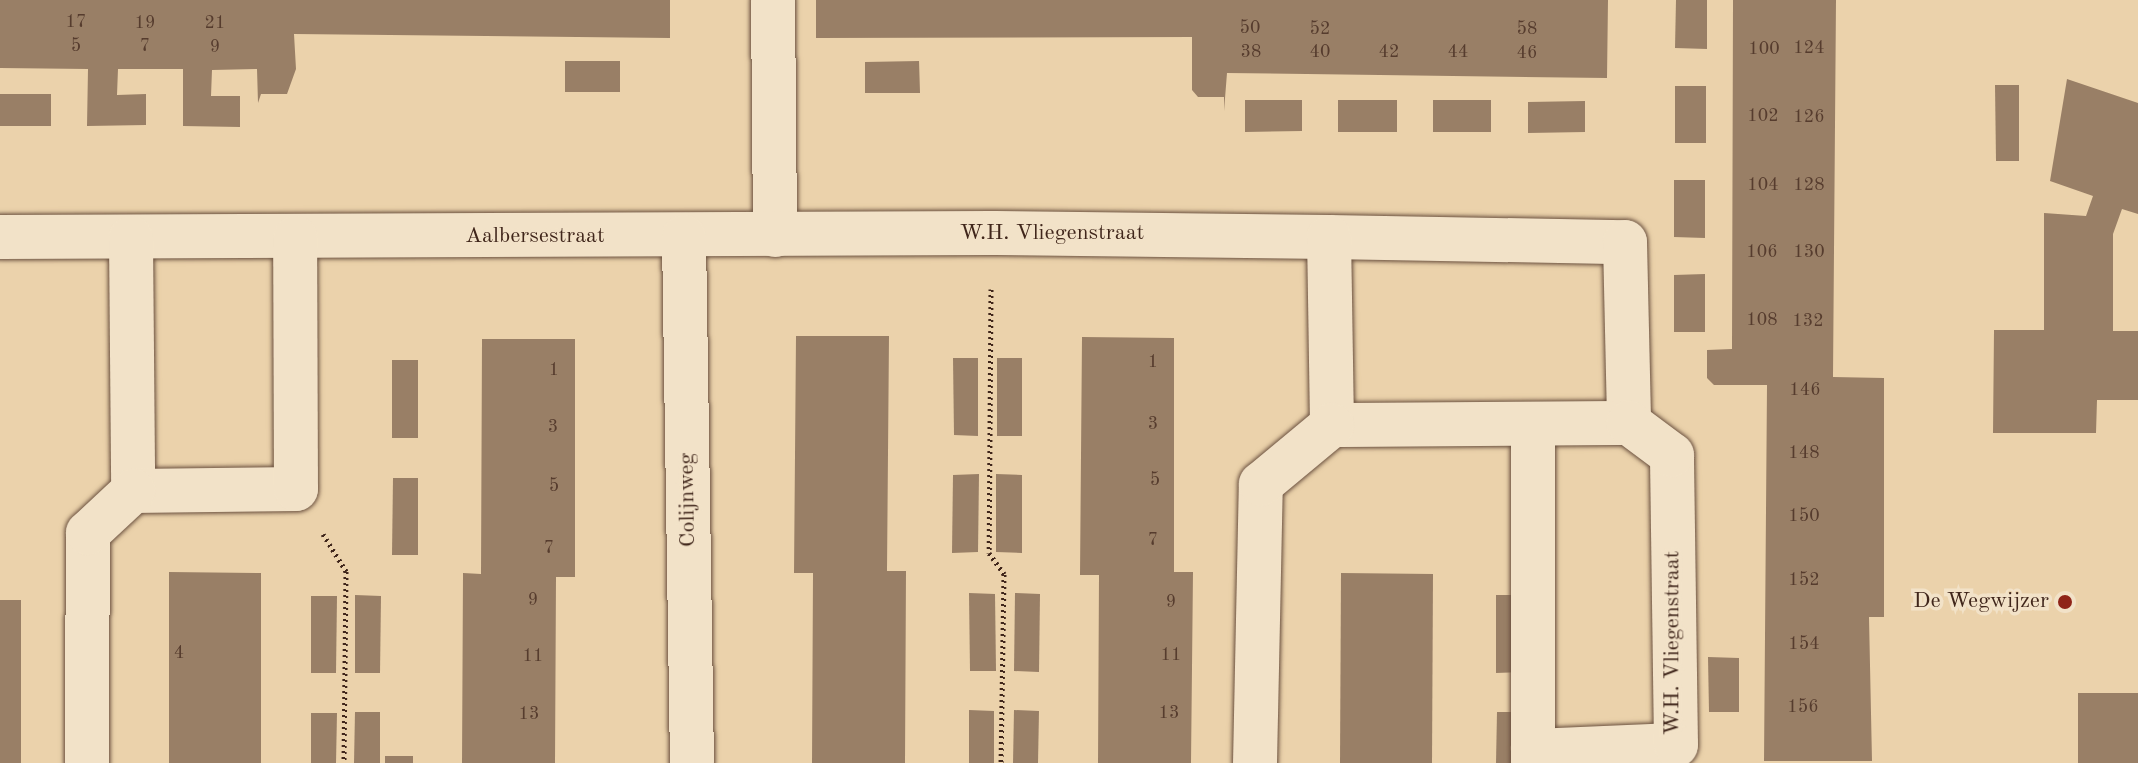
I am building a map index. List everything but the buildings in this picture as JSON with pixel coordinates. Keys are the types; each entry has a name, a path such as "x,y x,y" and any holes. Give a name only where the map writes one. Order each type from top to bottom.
{"street":[{"path":"773,0 775,235"},
{"name":"W.H. Vliegenstraat","path":"775,235 992,233 1625,242 1629,423 1672,455 1676,745 1533,757 1533,424"},
{"name":"Aalbersestraat","path":"0,237 775,235"},
{"name":"Colijnweg","path":"684,237 692,763"},
{"path":"1329,237 1332,425"},
{"path":"131,238 133,491"},
{"path":"87,763 88,533 133,491 296,489 295,238"},
{"path":"1255,763 1261,484 1332,425 1629,423"}],"path":[{"path":"992,233 989,553 1004,574 1001,763"},
{"path":"296,489 346,571 344,763"}],"place":[{"name":"De Wegwijzer","path":"2065,602"}]}
